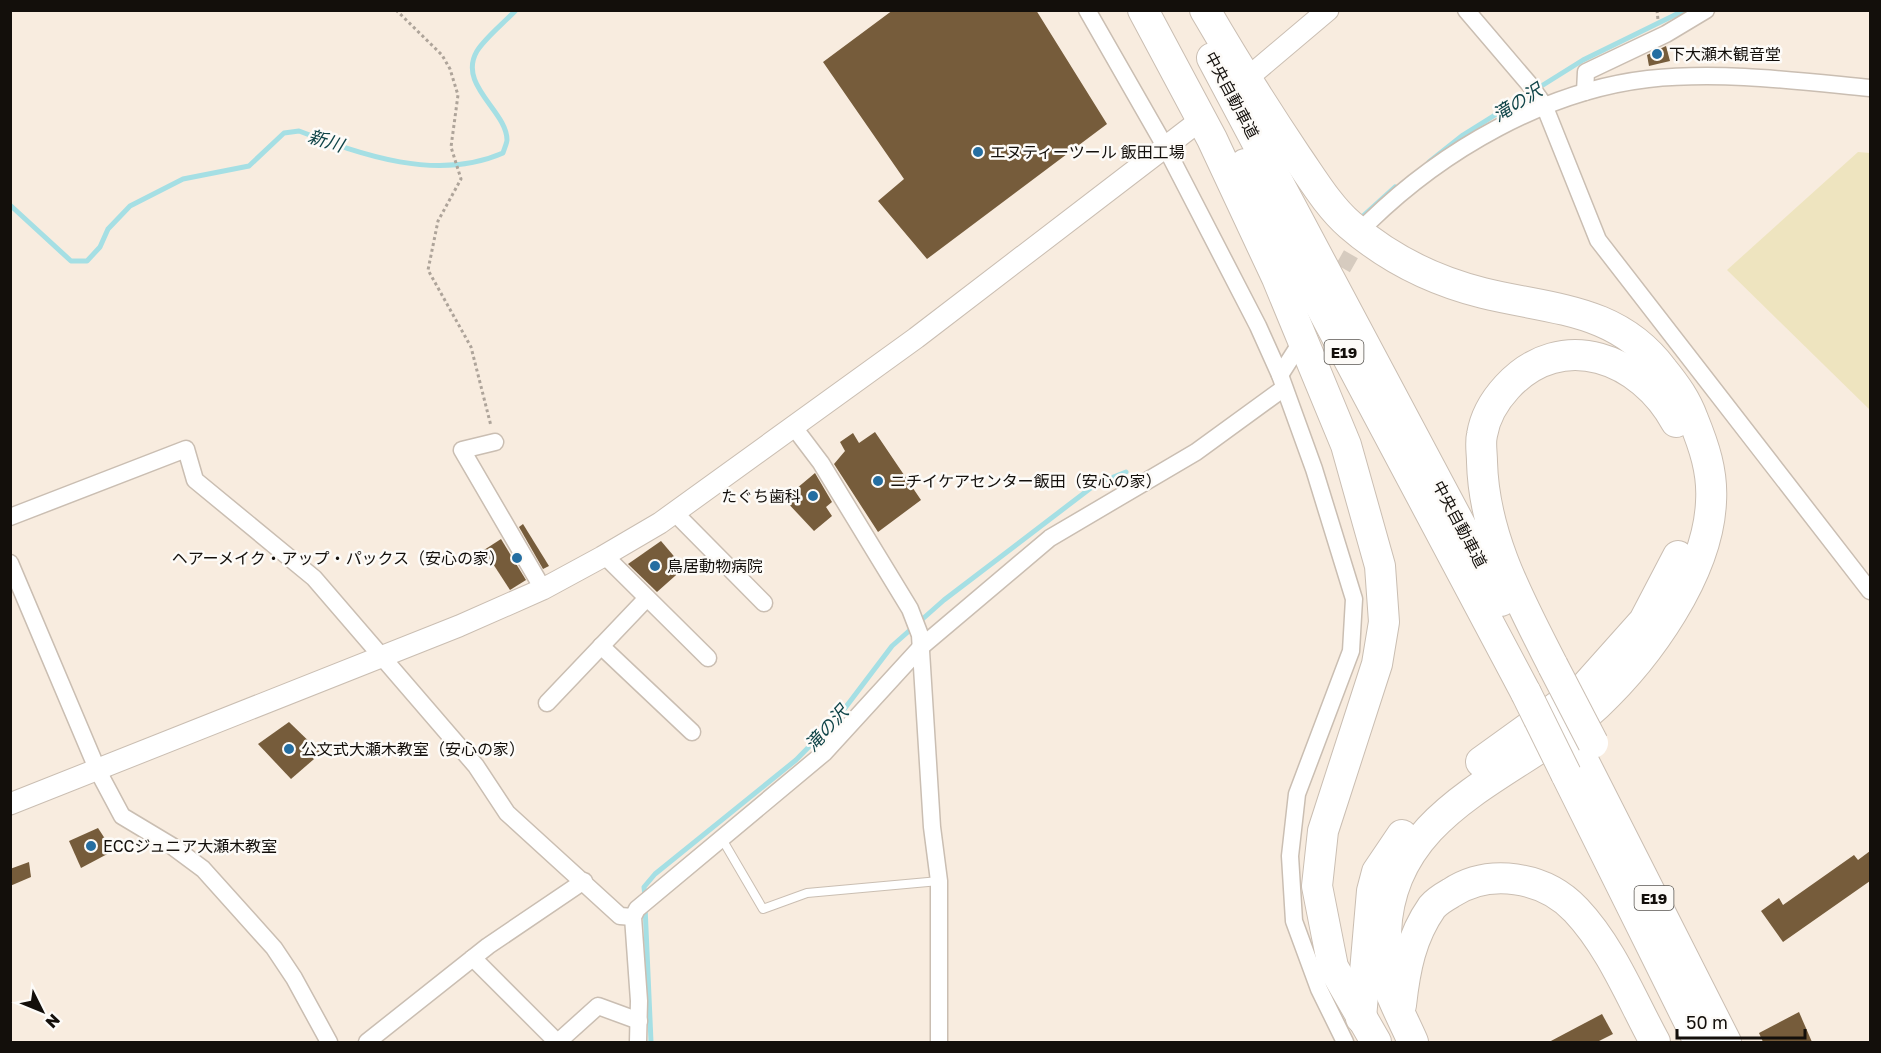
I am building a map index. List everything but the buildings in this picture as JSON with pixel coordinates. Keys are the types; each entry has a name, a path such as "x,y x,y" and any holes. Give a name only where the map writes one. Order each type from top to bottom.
{"highway":[{"path":"1143,10 1212,139 1277,278 1346,445 1380,566 1384,622 1377,664 1323,831 1317,886 1333,967 1361,1034"},
{"name":"中央自動車道","path":"1162,10 1541,680"},
{"name":"中央自動車道","path":"1187,10 1580,757 1699,1042"},
{"path":"1205,10 1314,181 1349,225 1406,264 1433,277 1483,293 1584,314 1619,329 1638,342 1685,398 1705,446 1711,474 1712,505 1699,555 1679,602 1660,632 1596,705 1543,745 1472,790 1423,837 1405,863 1392,890 1387,918 1385,976 1413,1042"},
{"path":"1361,1034 1367,975 1366,933 1377,872 1427,804 1586,686 1644,621 1671,574 1688,528 1692,503 1692,477 1680,430 1666,404 1637,375 1603,359 1573,355 1554,357 1520,373 1496,399 1482,435 1483,493 1541,680 1580,757 1688,936 1692,971 1725,1042"},
{"path":"1400,1010 1405,969 1415,935 1434,904 1459,888 1489,877 1521,880 1562,898 1599,938 1655,1042"}],"street":[{"path":"1088,10 1166,148 1258,326 1282,382 1314,469 1354,599 1351,651 1297,794 1290,856 1294,921 1319,989 1361,1034"},
{"path":"1257,70 1328,10"},
{"path":"1466,10 1538,95 1598,240 1870,591"},
{"path":"1585,92 1586,72 1665,34 1706,10"},
{"path":"1369,222 1384,207 1538,95 1585,92 1648,79 1744,76 1870,88"},
{"path":"10,804 384,656 543,589 605,556 674,512 916,338 1194,125"},
{"path":"10,517 186,449 195,480 315,578 476,766 507,813 584,880 620,916 635,913 653,894 824,753 920,641 1050,538 1196,452 1282,382 1298,347"},
{"path":"793,426 821,464 913,615 920,641 932,826 939,881 939,1042"},
{"path":"495,442 462,450 543,589"},
{"path":"674,512 764,603"},
{"path":"605,556 708,658"},
{"path":"10,563 98,771 122,816 172,846 202,869 274,948 294,978 329,1042"},
{"path":"547,703 647,598"},
{"path":"601,646 692,732"},
{"path":"367,1042 473,958 584,880"},
{"path":"635,913 638,1042"},
{"path":"473,958 558,1042 598,1006 639,1021"}],"lane":[{"path":"722,838 763,909 807,893 939,881"}],"path":[{"path":"396,10 442,55 450,69 458,95 452,147 461,179 438,221 428,270 471,347 495,442"},
{"path":"1657,10 1658,19"}],"sand":[{"path":"1858,152 1870,153 1870,410 1727,270"}],"waterway":[{"name":"新川","path":"10,205 71,261 87,261 100,247 108,229 130,206 183,179 249,166 284,133 299,131 374,156 426,165 452,165 478,161 503,153 507,140 505,129 478,86 473,75 473,63 481,46 516,10"},
{"name":"滝の沢","path":"1429,162 1463,135 1583,60 1685,10"},
{"name":"滝の沢","path":"1363,216 1395,187"},
{"name":"滝の沢","path":"645,897 644,887 655,874 796,760 839,716 892,646 944,600 1096,484 1126,472"},
{"name":"滝の沢","path":"645,906 651,1042"}],"tunnel":[{"path":"1331,289 1366,228"}],"place":[{"name":"下大瀬木観音堂","path":"1657,54"},
{"name":"エヌティーツール 飯田工場","path":"978,152"},
{"name":"ニチイケアセンター飯田（安心の家）","path":"878,481"},
{"name":"たぐち歯科","path":"813,496"},
{"name":"ヘアーメイク・アップ・パックス（安心の家）","path":"517,558"},
{"name":"鳥居動物病院","path":"655,566"},
{"name":"公文式大瀬木教室（安心の家）","path":"289,749"},
{"name":"ECCジュニア大瀬木教室","path":"91,846"}]}
